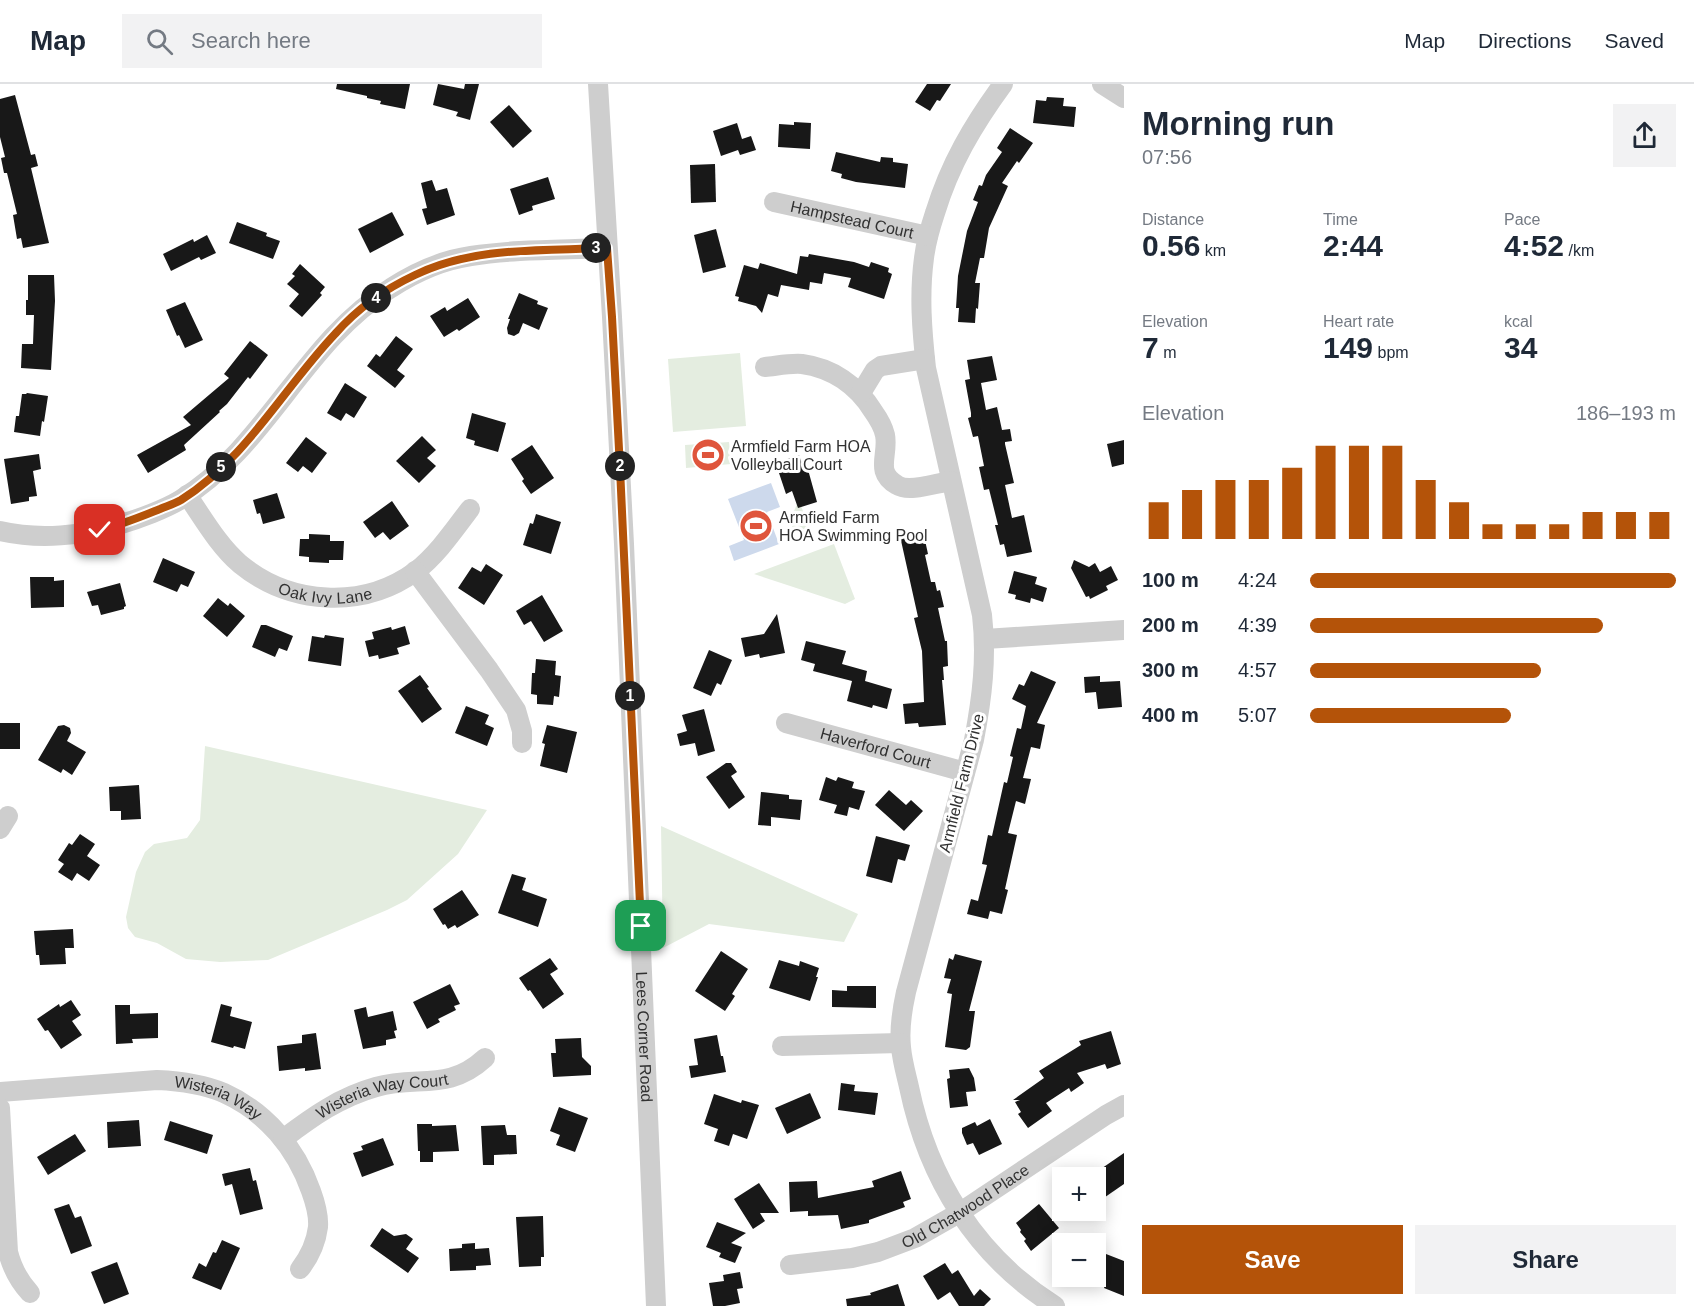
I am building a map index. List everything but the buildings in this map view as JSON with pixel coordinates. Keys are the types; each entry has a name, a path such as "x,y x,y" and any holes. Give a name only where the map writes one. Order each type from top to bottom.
{"street":[{"name":"Lees Corner Road","path":"598,84 624,544 656,1306"},
{"name":"Armfield Farm Drive","path":"1004,84 973,128 956,158 943,189 924,257 921,328 925,359 982,615 985,655 980,711 974,740 906,992 901,1015 900,1043 921,1136 932,1164 959,1213 1013,1276 1055,1306"},
{"path":"1102,84 1124,99"},
{"name":"Hampstead Court","path":"774,202 928,236"},
{"path":"0,531 49,536 91,532 130,522 180,500 206,481 240,449 335,333 367,304 416,274 469,256 607,248"},
{"path":"861,393 875,370 881,366 925,359"},
{"path":"765,367 799,364 821,368 839,376 861,393 876,415 885,434 883,468 888,477 897,485 907,489 951,481"},
{"name":"Oak Ivy Lane","path":"187,495 225,549 240,563 262,579 282,589 325,598 358,595 398,582 415,571 442,544 470,509"},
{"path":"415,571 516,710 522,731 522,743"},
{"path":"985,639 1124,630"},
{"name":"Haverford Court","path":"786,723 965,772"},
{"path":"782,1046 900,1043"},
{"name":"Wisteria Way Court","path":"283,1139 329,1106 353,1094 387,1084 448,1079 464,1074 485,1058"},
{"name":"Wisteria Way","path":"0,1092 157,1080 182,1081 216,1090 241,1102 283,1139 296,1156 307,1179 317,1208 318,1224 315,1242 300,1269"},
{"name":"Old Chatwood Place","path":"790,1265 852,1258 878,1252 915,1238 959,1213 1106,1115 1124,1106"},
{"path":"0,1108 8,1252 20,1283 30,1293"}],"shaded area":[{"path":"740,353 746,426 673,432 668,359"},
{"name":"Armfield Farm HOA Volleyball Court","path":"729,442 731,464 686,468 685,445"},
{"path":"800,503 807,522 806,528 795,533 790,521 797,504"},
{"path":"834,544 855,599 845,604 754,574"},
{"path":"205,746 487,810 458,854 407,900 387,910 268,960 220,962 186,959 157,943 135,937 128,928 126,917 136,872 145,852 154,844 187,838 200,820"},
{"path":"661,826 858,914 844,942 709,924 663,948"}],"water":[{"name":"Armfield Farm HOA Swimming Pool","path":"771,483 780,507 767,512 779,544 734,561 729,546 744,540 728,499"}],"place":[{"name":"Armfield Farm HOA Volleyball Court","path":"708,455"},
{"name":"Armfield Farm HOA Swimming Pool","path":"756,526"}],"route":[{"path":"100,530 130,522 180,500 206,481 240,449 335,333 367,304 416,274 469,256 607,248 620,468 641,926"}]}
